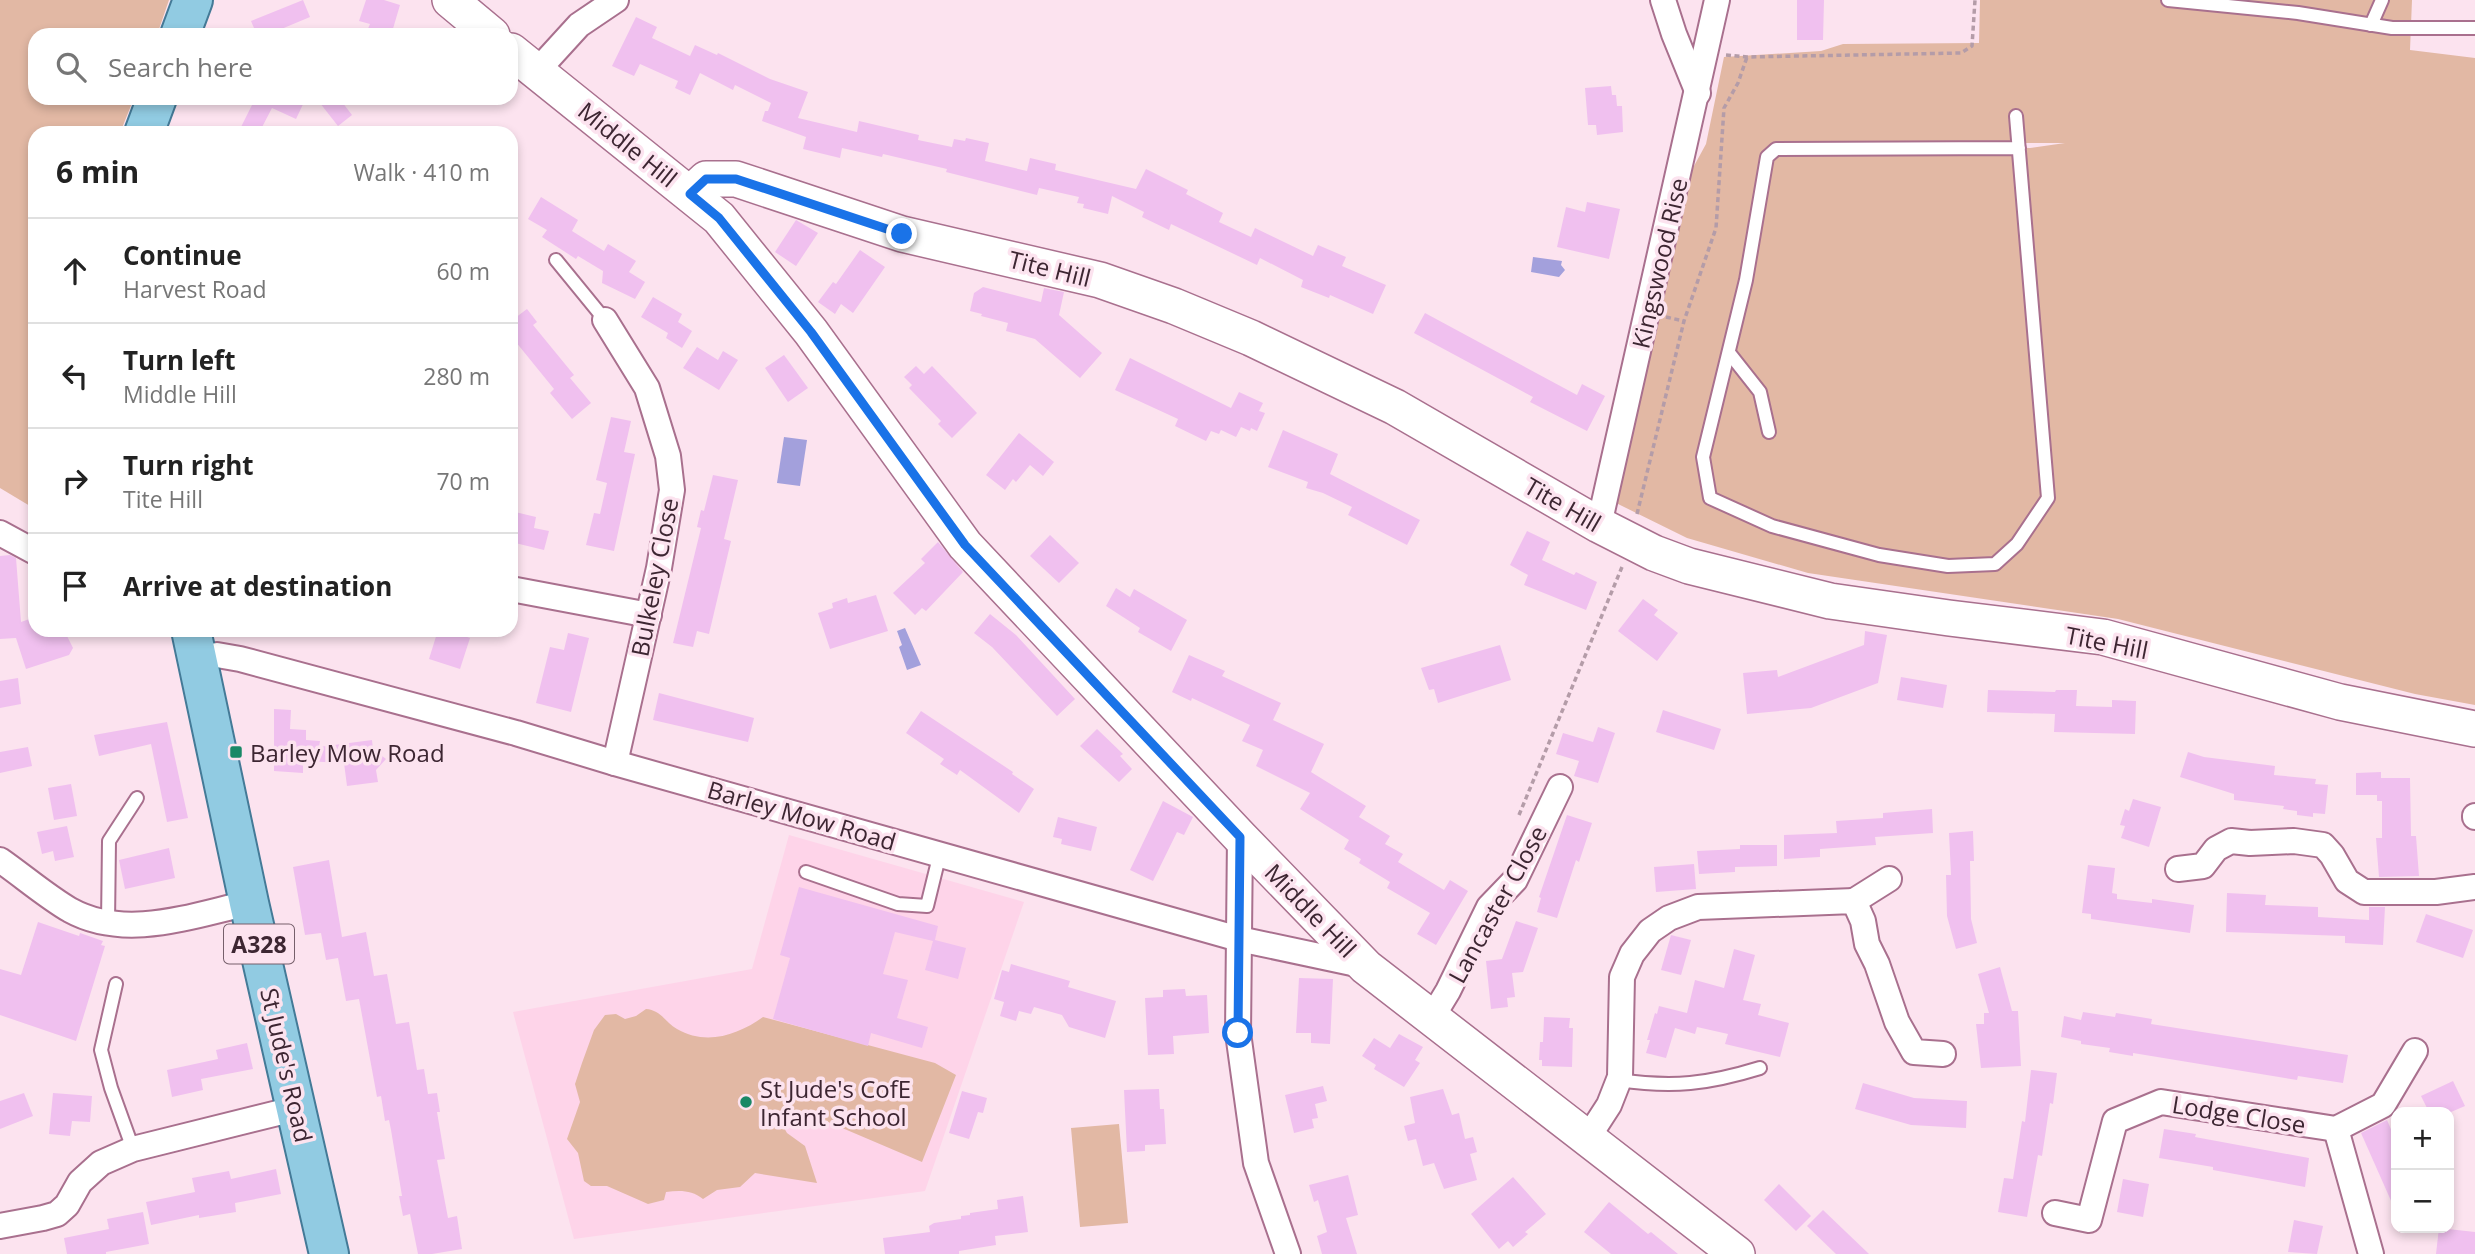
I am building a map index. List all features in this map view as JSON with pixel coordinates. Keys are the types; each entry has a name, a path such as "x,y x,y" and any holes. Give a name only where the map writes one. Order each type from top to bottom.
{"main road":[{"path":"183,28 193,0"},
{"path":"147,126 154,105"},
{"name":"St Jude's Road","path":"190,638 329,1254"}],"street":[{"path":"450,0 484,28"},
{"path":"524,61 616,0"},
{"path":"1664,0 1674,34 1698,93"},
{"name":"Kingswood Rise","path":"1599,525 1717,0"},
{"name":"Middle Hill","path":"524,61 719,218 811,332 965,545 1366,967 1737,1254"},
{"name":"Tite Hill","path":"690,194 706,179 736,179 902,234 1100,280 1174,306 1251,338 1395,407 1599,525 1654,553 1689,566 1830,601 2103,637 2340,702 2475,729"},
{"name":"Bulkeley Close","path":"605,320 647,388 668,456 672,490 649,615 615,763"},
{"path":"0,533 28,548"},
{"path":"518,590 649,615"},
{"name":"Barley Mow Road","path":"190,638 217,655 516,733 1240,939 1366,967"},
{"name":"Lancaster Close","path":"1431,1019 1448,991 1489,907 1515,880 1560,787"},
{"path":"1240,837 1238,1033 1256,1163 1287,1254"},
{"path":"2178,869 2203,866 2216,849 2231,841 2294,841 2323,845 2347,881 2364,892 2470,894"},
{"path":"0,860 71,911 108,923 144,926 249,903"},
{"path":"1587,1139 1609,1105 1619,1080 1623,1040 1620,1011 1622,977 1632,954 1650,931 1669,918 1698,906 1854,901 1889,880"},
{"path":"1854,901 1863,921 1867,944 1898,1022 1904,1055 1944,1054"},
{"name":"Lodge Close","path":"2055,1213 2090,1220 2115,1121 2161,1102 2336,1129 2383,1105 2415,1051"},
{"path":"0,1226 44,1219 57,1214 67,1205 80,1182 101,1163 133,1149 298,1108"},
{"name":"Lodge Close","path":"2336,1129 2371,1254"}],"lane":[{"path":"2168,0 2298,13 2392,28 2475,27"},
{"path":"2371,24 2382,0"},
{"path":"2016,116 2019,148 2048,498 2017,544 1995,564 1948,566 1880,555 1772,526 1710,498 1703,457 1746,280 1767,157 1776,149 2019,148"},
{"path":"556,260 605,320"},
{"path":"1730,354 1760,392 1769,432"},
{"path":"108,923 109,841 136,797"},
{"path":"806,872 898,904 927,906 940,853"},
{"path":"116,984 102,1050 111,1088 133,1149"},
{"path":"1619,1080 1674,1085 1711,1082 1760,1068"}],"path":[{"path":"1634,527 1685,321 1716,228 1724,108 1738,83 1747,57 1961,53 1972,46 1975,0"},
{"path":"1516,824 1622,567"}],"shaded area":[{"path":"0,0 169,0 159,28 28,28 28,105 131,105 123,126 28,126 28,505 0,488"},
{"path":"1980,0 2412,0 2410,50 2475,58 2475,705 2415,694 2118,619 1808,573 1687,538 1614,502 1658,232 1706,144 1724,57 1821,51 1843,44 1979,43","holes":["1791,142 2065,143 2030,148"]},
{"path":"1533,257 1562,261 1561,265 1565,270 1559,277 1531,272"},
{"path":"784,437 807,440 800,486 777,483"},
{"path":"905,628 921,665 907,670 897,631"},
{"name":"St Jude's CofE Infant School","path":"789,835 1024,902 925,1191 574,1239 513,1012 752,969"},
{"path":"646,1009 660,1014 677,1029 699,1037 732,1033 763,1017 935,1063 956,1075 922,1162 807,1113 787,1120 783,1126 787,1133 805,1146 817,1183 755,1173 740,1187 717,1190 703,1199 690,1192 671,1191 666,1192 664,1200 648,1204 607,1186 591,1186 584,1181 578,1153 567,1139 580,1102 575,1084 594,1030 605,1015 616,1014 625,1019"},
{"path":"1119,1124 1128,1223 1080,1227 1071,1128"}],"building":[{"path":"303,0 310,17 284,28 254,28 251,21"},
{"path":"366,0 384,0 400,5 393,28 368,28 370,24 359,21"},
{"path":"1797,0 1824,0 1823,40 1797,40"},
{"path":"636,17 657,27 652,38 690,56 695,45 717,55 718,53 770,79 808,92 798,118 857,132 859,121 919,135 918,140 952,147 954,139 965,141 966,138 989,143 985,161 1027,171 1030,158 1056,164 1055,170 1136,189 1146,169 1188,190 1186,194 1223,213 1219,222 1251,237 1255,228 1313,256 1318,245 1346,257 1342,266 1386,285 1373,314 1330,295 1329,298 1301,287 1303,280 1260,258 1257,265 1171,224 1169,230 1142,217 1144,212 1112,196 1108,214 1083,208 1084,204 1077,203 1079,197 1039,188 1037,195 883,154 882,157 842,148 840,158 803,149 806,137 762,121 771,103 735,85 733,90 700,73 690,95 675,88 678,81 640,64 634,76 612,66"},
{"path":"1611,86 1612,95 1616,95 1617,106 1622,106 1623,132 1597,135 1596,125 1588,125 1585,88"},
{"path":"252,105 303,105 296,119 272,108 263,126 242,126"},
{"path":"322,105 344,105 352,115 338,126"},
{"path":"541,197 578,220 572,231 604,251 608,244 636,261 629,272 645,282 635,299 602,283 603,271 578,256 576,259 542,237 547,230 528,219"},
{"path":"1587,202 1620,209 1609,259 1557,247 1566,207 1585,212"},
{"path":"796,220 818,233 796,266 775,252"},
{"path":"860,250 885,267 853,313 841,304 835,314 818,302 833,282 836,284"},
{"path":"983,287 1041,302 1044,288 1064,292 1059,315 1102,353 1080,378 1035,339 1006,331 1008,323 970,311 974,293"},
{"path":"653,297 682,314 678,322 692,331 682,348 666,338 668,333 641,317"},
{"path":"527,309 537,322 533,325 574,375 570,378 591,403 572,419 550,393 554,389 518,345 518,316"},
{"path":"1425,313 1577,395 1582,384 1605,396 1587,431 1530,402 1533,397 1414,333"},
{"path":"697,347 718,360 723,351 738,360 719,390 683,368"},
{"path":"784,355 808,388 788,402 765,368"},
{"path":"1130,358 1231,408 1239,392 1263,403 1259,411 1265,413 1257,431 1241,427 1236,437 1221,430 1219,434 1211,431 1206,441 1175,426 1178,419 1115,390"},
{"path":"916,366 924,374 932,366 977,413 952,438 938,424 941,421 909,388 912,385 904,377"},
{"path":"611,417 631,421 624,452 635,454 614,551 586,545 594,513 600,514 607,483 596,480"},
{"path":"1283,430 1338,454 1330,474 1420,520 1407,545 1348,515 1352,507 1306,488 1308,482 1268,467"},
{"path":"1019,433 1054,462 1043,476 1030,465 1016,482 1013,479 1005,490 986,475"},
{"path":"713,475 738,480 724,539 731,541 709,634 697,631 693,647 673,643 701,528 697,527 701,510 704,511"},
{"path":"518,513 536,517 534,528 549,531 544,550 518,544"},
{"path":"1527,531 1550,542 1542,560 1597,582 1586,610 1524,585 1528,575 1510,565"},
{"path":"1050,535 1079,563 1059,583 1030,556"},
{"path":"938,542 963,572 926,611 922,608 915,615 893,593 925,563 921,559"},
{"path":"10,555 16,558 21,622 28,620 28,637 68,637 73,648 69,655 26,669 16,638 0,639 0,556"},
{"path":"1116,588 1130,597 1134,589 1187,620 1171,651 1138,632 1140,628 1106,606"},
{"path":"876,595 888,631 830,649 818,613 833,608 832,603 847,598 848,603"},
{"path":"1643,599 1658,610 1654,615 1678,633 1657,661 1618,631"},
{"path":"990,614 1016,635 1075,699 1057,716 992,647 974,633"},
{"path":"1865,631 1887,635 1878,683 1811,708 1747,714 1743,673 1777,670 1778,677 1864,645"},
{"path":"568,633 589,638 571,712 536,703 550,647 564,650"},
{"path":"436,637 470,638 460,669 429,659"},
{"path":"1500,645 1511,680 1438,703 1434,689 1429,690 1421,668"},
{"path":"1189,655 1225,671 1222,676 1281,703 1273,720 1324,744 1311,772 1366,806 1359,817 1390,836 1385,844 1403,854 1398,862 1444,890 1450,880 1468,891 1436,945 1417,934 1430,913 1387,888 1390,882 1359,863 1361,859 1344,849 1349,840 1300,809 1310,793 1256,766 1263,750 1242,741 1250,725 1192,698 1191,701 1172,692"},
{"path":"1901,677 1947,685 1943,708 1897,700"},
{"path":"18,678 21,704 0,708 0,681"},
{"path":"1988,690 2077,690 2076,706 2112,707 2112,700 2136,701 2135,734 2054,732 2055,714 1987,712"},
{"path":"659,693 754,718 748,742 653,720"},
{"path":"274,709 291,710 290,729 306,730 306,740 320,741 319,747 372,740 373,749 386,759 376,770 378,782 347,786 344,763 303,761 303,773 274,771"},
{"path":"1663,710 1721,729 1714,750 1656,732"},
{"path":"921,711 1034,789 1019,813 960,770 957,775 940,764 944,759 906,733"},
{"path":"167,722 188,818 167,822 151,744 99,756 94,735"},
{"path":"1598,727 1615,733 1598,783 1574,776 1579,761 1556,754 1563,733 1593,742"},
{"path":"1097,729 1123,754 1120,756 1132,769 1119,782 1080,746"},
{"path":"28,747 32,766 0,773 0,752"},
{"path":"2188,752 2204,757 2275,766 2274,775 2316,779 2315,784 2328,785 2325,814 2313,813 2313,817 2297,815 2297,811 2283,809 2284,806 2234,800 2234,794 2180,777"},
{"path":"2381,772 2381,778 2410,778 2411,836 2416,836 2419,876 2379,877 2376,838 2382,838 2382,801 2377,801 2377,795 2356,795 2356,773"},
{"path":"71,784 77,816 54,820 48,788"},
{"path":"2133,799 2161,807 2149,847 2121,838 2125,826 2120,825 2125,809 2129,811"},
{"path":"1163,801 1193,817 1184,835 1177,832 1153,881 1130,870"},
{"path":"1932,809 1933,833 1875,837 1876,845 1820,849 1820,857 1784,859 1784,835 1837,833 1836,821 1883,818 1883,813"},
{"path":"1567,815 1592,823 1579,862 1576,860 1557,918 1537,912 1541,898 1539,897"},
{"path":"1058,817 1097,827 1091,851 1061,844 1062,839 1053,837"},
{"path":"67,826 74,857 55,861 53,851 42,854 37,832"},
{"path":"1973,831 1974,861 1970,861 1971,919 1977,943 1956,949 1947,916 1946,875 1951,875 1949,833"},
{"path":"1740,845 1777,845 1777,866 1735,867 1735,872 1699,874 1697,851 1740,849"},
{"path":"169,848 175,878 125,889 119,860"},
{"path":"329,860 342,937 366,932 374,976 387,974 396,1024 409,1022 417,1070 424,1069 428,1094 437,1093 440,1112 437,1112 445,1159 437,1160 448,1218 457,1216 462,1249 418,1254 410,1214 403,1216 389,1120 385,1121 381,1096 377,1097 359,999 346,1001 338,958 326,960 321,933 305,935 293,867"},
{"path":"1694,864 1696,889 1656,892 1654,867"},
{"path":"2088,865 2115,868 2112,893 2117,894 2117,899 2152,903 2152,899 2194,905 2190,933 2091,919 2091,914 2082,913"},
{"path":"799,887 938,926 935,940 966,948 958,979 925,970 933,941 895,932 883,974 908,980 897,1018 928,1027 922,1048 871,1033 868,1046 773,1019 790,958 780,955"},
{"path":"2227,893 2266,895 2265,905 2318,907 2318,917 2369,920 2369,907 2385,907 2383,945 2345,943 2345,936 2226,932"},
{"path":"2426,914 2473,930 2463,958 2416,942"},
{"path":"1516,921 1538,928 1523,972 1512,973 1515,997 1507,998 1508,1007 1491,1009 1486,961 1502,959"},
{"path":"38,922 103,941 101,945 105,946 76,1041 0,1015 0,969 21,975"},
{"path":"1671,935 1691,940 1681,975 1661,970"},
{"path":"1734,949 1755,955 1743,1000 1761,1004 1758,1015 1789,1023 1780,1057 1725,1044 1728,1034 1697,1027 1695,1034 1675,1028 1666,1058 1646,1053 1650,1040 1647,1040 1659,1006 1687,1013 1695,980 1724,988"},
{"path":"1011,964 1070,981 1068,987 1116,1001 1105,1038 1069,1027 1062,1015 1034,1007 1031,1014 1019,1011 1016,1021 1000,1016 1004,1002 994,999 1002,970 1009,972"},
{"path":"2000,967 2012,1011 2018,1011 2021,1066 1981,1068 1976,1024 1984,1024 1984,1013 1989,1013 1978,974"},
{"path":"1299,978 1333,979 1330,1044 1311,1043 1311,1033 1296,1033"},
{"path":"1185,989 1186,996 1207,995 1209,1033 1173,1036 1174,1054 1148,1055 1145,998 1163,997 1163,990"},
{"path":"2083,1012 2115,1017 2116,1013 2152,1019 2151,1024 2348,1055 2343,1083 2298,1076 2297,1080 2133,1053 2133,1056 2109,1052 2110,1048 2081,1044 2081,1041 2061,1037 2064,1016 2081,1020"},
{"path":"1544,1017 1570,1018 1569,1028 1573,1028 1572,1067 1542,1066 1542,1060 1539,1060"},
{"path":"1399,1034 1423,1047 1415,1060 1420,1063 1404,1087 1374,1069 1376,1065 1362,1056 1374,1038 1390,1048"},
{"path":"247,1043 253,1069 201,1079 203,1090 172,1097 167,1070 218,1059 216,1050"},
{"path":"2031,1070 2057,1073 2053,1104 2050,1103 2042,1156 2038,1155 2027,1217 1998,1212 2004,1178 2013,1179 2022,1121 2025,1122"},
{"path":"2453,1081 2465,1106 2454,1111 2454,1107 2426,1107 2421,1096"},
{"path":"1863,1083 1914,1098 1967,1101 1966,1128 1911,1125 1855,1109"},
{"path":"1323,1086 1327,1101 1315,1104 1318,1118 1312,1119 1314,1128 1294,1133 1285,1095"},
{"path":"1159,1089 1160,1109 1164,1109 1166,1144 1145,1145 1145,1151 1127,1152 1124,1090"},
{"path":"1443,1089 1452,1115 1459,1113 1465,1139 1473,1137 1477,1152 1470,1154 1477,1180 1444,1189 1434,1163 1423,1166 1416,1139 1408,1141 1404,1126 1415,1123 1410,1097"},
{"path":"962,1091 987,1098 983,1113 978,1112 969,1139 949,1133"},
{"path":"24,1093 33,1116 0,1129 0,1101"},
{"path":"53,1093 92,1096 90,1122 72,1121 70,1136 49,1134"},
{"path":"2387,1120 2391,1129 2391,1201 2361,1133"},
{"path":"2164,1129 2309,1158 2305,1187 2159,1158"},
{"path":"276,1169 281,1194 235,1203 236,1212 199,1218 199,1215 151,1225 146,1202 195,1192 192,1178 229,1171 231,1179"},
{"path":"1348,1175 1358,1215 1346,1218 1357,1254 1322,1254 1317,1236 1327,1232 1318,1200 1314,1202 1309,1185"},
{"path":"1513,1177 1546,1214 1525,1232 1528,1234 1513,1247 1508,1241 1499,1249 1471,1214"},
{"path":"2123,1179 2149,1184 2143,1217 2117,1212"},
{"path":"1779,1184 1811,1216 1796,1231 1764,1200"},
{"path":"1023,1196 1028,1232 995,1236 996,1245 959,1251 959,1254 885,1254 883,1238 930,1232 929,1226 934,1223 998,1209 997,1200"},
{"path":"1609,1202 1678,1254 1611,1254 1584,1232"},
{"path":"1823,1210 1869,1254 1836,1254 1807,1226"},
{"path":"143,1212 149,1244 106,1254 67,1254 64,1238 109,1229 107,1219"},
{"path":"2294,1220 2323,1226 2317,1254 2288,1252"},
{"path":"2454,1230 2475,1232 2475,1254 2436,1254 2438,1233 2454,1233"}],"place":[{"name":"Barley Mow Road","path":"236,752"},
{"name":"St Jude's CofE Infant School","path":"746,1102"}],"route":[{"path":"902,234 736,179 706,179 690,194 719,218 811,332 965,545 1240,837 1238,1033"}]}
